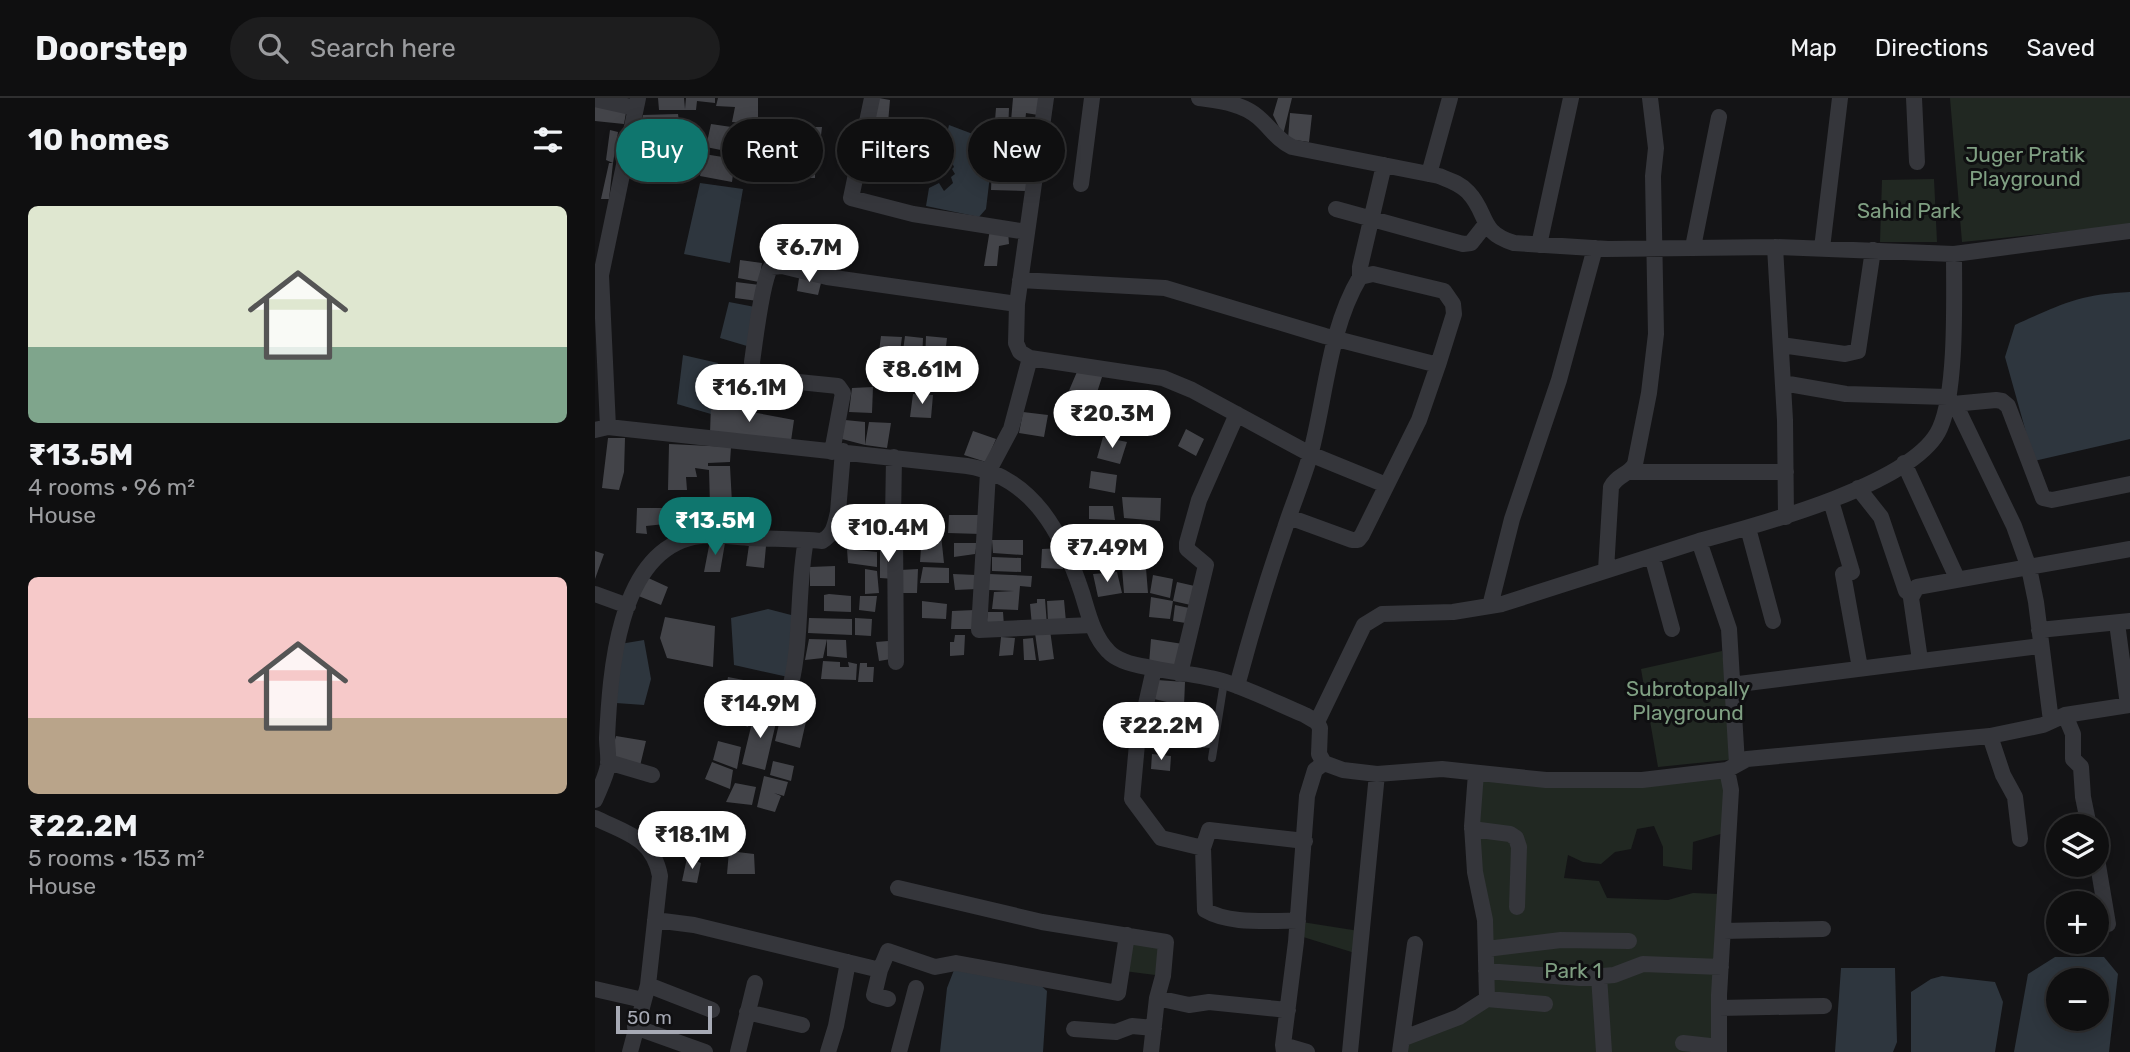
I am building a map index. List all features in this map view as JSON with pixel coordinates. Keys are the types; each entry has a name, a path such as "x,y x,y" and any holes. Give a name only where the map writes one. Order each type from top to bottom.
{"street":[{"path":"872,98 851,198 913,214 1027,232"},
{"path":"1046,98 1017,304 1016,343 1020,352 1030,358 1163,378 1192,390 1310,454 1386,485"},
{"path":"1081,184 1092,98"},
{"path":"1199,98 1243,108 1257,116 1280,141 1292,147 1429,174 1459,184 1469,193 1489,231 1501,239 1595,248 1775,247 1954,254 2130,231"},
{"path":"1429,174 1450,98"},
{"path":"1539,244 1571,98"},
{"path":"1631,472 1649,393 1656,334 1653,176 1655,127 1650,98"},
{"path":"1822,248 1840,98"},
{"path":"1914,98 1917,162"},
{"path":"595,99 636,103 601,275 602,428 967,466 1010,480 1035,501 1056,527 1071,557 1092,625 1108,652 1118,659 1154,669 1230,684 1305,715 1317,722 1320,728 1319,754 1324,763 1343,770 1377,774 1442,769 1546,780 1642,780 1732,767 1747,759 1990,736 2043,725 2058,718 2129,705 2123,622 1920,660 1731,685"},
{"path":"1693,247 1719,117"},
{"path":"1230,684 1310,454 1336,339 1360,277 1384,165"},
{"path":"1336,209 1463,244 1475,239 1486,224"},
{"path":"1775,247 1783,383 1786,516"},
{"path":"1490,606 1512,519 1559,380 1595,248"},
{"path":"1781,345 1845,354 1858,351 1873,250"},
{"path":"1317,722 1364,625 1369,621 1392,612 1453,612 1490,606 1748,528 1831,501 1917,455 1937,434 1950,401 1954,254"},
{"path":"595,800 608,762 607,738 617,648 628,606 642,571 654,557 670,546 712,534 822,541 829,537 838,512 838,452 843,393 838,386 760,378 753,372 751,362 767,273 771,267 782,266 840,279 1017,304"},
{"path":"1289,517 1327,532 1358,540 1419,420 1454,314 1449,297 1444,291 1373,274 1360,277"},
{"path":"1020,281 1165,288 1336,339 1438,365"},
{"path":"1030,358 1011,429 988,472 978,631 1092,625"},
{"path":"1783,383 1846,394 1950,401 2002,401 2008,406 2043,498 2052,500 2130,484"},
{"path":"1950,401 1966,425 2014,526 2029,568 2039,638 2058,718 2073,734 2073,759 2082,769 2087,814"},
{"path":"1180,674 1206,565 1191,554 1187,549 1187,542 1199,500 1237,414"},
{"path":"894,457 896,663"},
{"path":"1904,463 1957,578"},
{"path":"1606,570 1611,487 1619,477 1631,472 1786,472"},
{"path":"1858,488 1881,517 1906,591"},
{"path":"1831,501 1848,573 1860,668"},
{"path":"838,512 887,515 893,521"},
{"path":"1748,528 1773,621"},
{"path":"791,684 797,646 801,566 806,540"},
{"path":"1683,1044 1719,1049 1732,767 1729,629 1699,541"},
{"path":"1920,660 1912,593 1917,587 2130,549"},
{"path":"1652,556 1672,629"},
{"path":"595,594 628,606"},
{"path":"1154,669 1137,744 1132,799 1161,838 1203,848"},
{"path":"1990,736 2001,771 2015,797 2020,839"},
{"path":"608,762 652,775"},
{"path":"1307,1052 1284,1049 1310,782 1315,770 1324,763"},
{"path":"1476,773 1472,829 1475,872 1485,920 1487,999"},
{"path":"1350,1052 1377,774"},
{"path":"595,818 644,842 657,859 660,876 645,992 630,1052"},
{"path":"1472,829 1510,834 1516,838 1519,846 1517,907"},
{"path":"1298,921 1230,918 1205,910 1203,848 1209,830 1305,841"},
{"path":"898,888 1042,922 1166,942 1151,1052"},
{"path":"655,920 694,925 880,970"},
{"path":"1723,932 1823,929"},
{"path":"888,999 874,995 888,951 935,967 956,963 1118,993 1127,935"},
{"path":"1486,949 1561,940 1629,941"},
{"path":"1402,1045 1415,944"},
{"path":"828,1052 837,1027 848,962"},
{"path":"1486,971 1560,977 1614,975 1643,964 1721,967"},
{"path":"1599,976 1604,1052"},
{"path":"738,1052 755,984"},
{"path":"899,1052 916,988"},
{"path":"595,989 645,992 712,1010"},
{"path":"1157,998 1189,1005 1209,1002 1288,1010"},
{"path":"1402,1045 1459,1017 1487,999 1545,1004"},
{"path":"1719,1008 1824,1006"},
{"path":"747,1012 802,1025"},
{"path":"635,1027 705,1052"},
{"path":"1074,1029 1116,1032 1132,1027 1154,1028"}],"lane":[{"path":"1212,758 1230,684"}],"green space":[{"name":"Juger Pratik Playground","path":"1950,98 2130,98 2130,225 1962,242"},
{"name":"Sahid Park","path":"1934,179 1937,242 1880,242 1882,180"},
{"name":"Subrotopally Playground","path":"1722,651 1737,759 1658,767 1641,669"},
{"name":"Park 1","path":"1723,774 1724,833 1693,842 1692,870 1663,866 1663,847 1654,826 1637,829 1631,849 1615,852 1601,864 1583,862 1568,855 1564,878 1599,881 1607,898 1668,900 1693,893 1718,894 1715,1052 1405,1052 1408,1041 1480,1010 1481,872 1476,817 1480,780"},
{"path":"1302,922 1359,931 1358,954 1300,936"},
{"path":"1127,935 1166,942 1163,976 1124,971"}],"shaded area":[{"path":"954,127 968,132 968,182 989,182 986,209 979,217 926,206 929,188 939,183 944,191 954,182"},
{"path":"700,183 743,189 730,263 684,254"},
{"path":"2130,292 2130,439 2034,461 2005,357 2015,325 2070,302 2097,295"},
{"path":"729,302 755,307 747,346 720,338"},
{"path":"683,355 718,363 711,414 677,404"},
{"path":"768,609 795,616 788,677 734,665 731,618"},
{"path":"644,640 651,679 644,705 616,703 620,644"},
{"path":"2055,957 2104,957 2118,974 2109,1052 2014,1052 2028,974"},
{"path":"1841,968 1895,968 1897,1042 1893,1052 1835,1052"},
{"path":"954,970 1038,983 1047,991 1043,1052 940,1052 947,988"},
{"path":"1942,976 1995,982 2003,1002 1995,1052 1911,1052 1911,992 1931,979"}],"building":[{"path":"658,98 684,98 685,109 686,98 715,98 715,103 697,101 696,110 659,110"},
{"path":"718,98 758,98 758,119 733,119 735,107 716,106"},
{"path":"879,98 890,100 888,119 873,119"},
{"path":"1013,98 1041,98 1038,115 1026,113 1025,119 1011,119"},
{"path":"1278,98 1292,98 1283,135 1273,115"},
{"path":"595,102 627,107 625,119 616,119 616,123 595,121"},
{"path":"996,108 1009,108 1009,119 995,119"},
{"path":"1290,113 1312,115 1309,142 1288,139"},
{"path":"678,114 679,119 642,119 643,115"},
{"path":"711,124 722,126 722,150 708,147"},
{"path":"610,130 616,132 616,144 613,163 606,160"},
{"path":"708,155 722,157 722,180 708,178"},
{"path":"609,163 613,163 609,199 601,199"},
{"path":"991,182 1026,182 1026,191 991,190"},
{"path":"990,229 1008,231 1009,244 999,246 997,266 984,266"},
{"path":"740,260 762,263 759,282 738,278"},
{"path":"800,272 822,279 818,295 797,291"},
{"path":"736,282 760,285 758,301 735,298"},
{"path":"881,336 902,337 899,359 878,359"},
{"path":"905,336 923,338 922,361 902,358"},
{"path":"926,336 947,338 944,363 925,361"},
{"path":"1079,367 1103,374 1090,414 1062,407"},
{"path":"922,370 937,372 935,391 919,390"},
{"path":"736,381 758,383 754,406 733,403"},
{"path":"873,387 872,413 849,412 852,388"},
{"path":"913,394 933,395 931,418 910,417"},
{"path":"1107,402 1128,408 1122,422 1097,417"},
{"path":"711,404 753,409 752,412 794,420 791,441 710,433"},
{"path":"1023,412 1048,415 1044,437 1019,433"},
{"path":"845,420 865,422 865,445 842,439"},
{"path":"869,422 891,423 887,448 865,445"},
{"path":"1186,429 1204,439 1196,456 1178,446"},
{"path":"973,431 996,439 986,462 964,455"},
{"path":"1103,437 1127,442 1120,464 1097,458"},
{"path":"608,438 625,438 624,472 619,490 602,488"},
{"path":"669,444 731,447 730,462 708,463 708,466 730,466 732,503 710,505 709,470 695,468 697,477 686,477 687,490 668,490"},
{"path":"1091,471 1117,475 1115,493 1089,488"},
{"path":"1122,497 1161,498 1160,521 1124,518"},
{"path":"1089,506 1113,506 1115,520 1089,519"},
{"path":"637,508 666,508 665,524 646,526 647,534 636,533"},
{"path":"949,515 982,515 981,534 948,533"},
{"path":"845,516 878,518 878,532 844,531"},
{"path":"1152,527 1155,552 1131,553 1130,529"},
{"path":"922,534 941,535 944,563 920,562"},
{"path":"992,540 1023,540 1023,555 993,553"},
{"path":"710,541 725,543 720,572 704,572"},
{"path":"954,543 977,543 975,554 954,557"},
{"path":"1108,543 1127,543 1127,563 1109,563"},
{"path":"749,545 766,546 764,568 746,566"},
{"path":"1062,548 1063,569 1041,568 1042,549"},
{"path":"847,549 877,552 877,567 848,563"},
{"path":"895,549 895,579 880,578 880,550"},
{"path":"595,551 604,554 595,579"},
{"path":"992,557 1021,558 1021,572 992,571"},
{"path":"835,566 835,586 810,586 810,567"},
{"path":"923,567 949,568 949,583 920,583"},
{"path":"1122,568 1146,568 1148,593 1124,593"},
{"path":"865,569 877,571 879,593 865,594"},
{"path":"918,569 917,593 898,593 900,570"},
{"path":"1117,572 1122,593 1098,597 1093,574"},
{"path":"953,574 976,575 977,589 955,590"},
{"path":"989,574 1032,576 1031,587 1020,586 1018,610 992,609 994,592 1014,591 989,590"},
{"path":"1153,575 1173,579 1170,598 1150,593"},
{"path":"644,576 668,587 661,605 636,595"},
{"path":"1177,582 1199,587 1195,606 1173,601"},
{"path":"824,595 851,596 851,612 824,611"},
{"path":"860,596 877,596 875,612 859,610"},
{"path":"1151,597 1173,601 1170,619 1149,617"},
{"path":"1037,599 1045,599 1047,625 1032,626 1030,604 1037,603"},
{"path":"1064,600 1066,622 1048,622 1047,601"},
{"path":"922,601 947,604 946,619 922,618"},
{"path":"1175,605 1194,609 1192,624 1173,621"},
{"path":"975,610 975,629 951,629 952,611"},
{"path":"988,612 1003,612 1004,626 986,626"},
{"path":"665,617 715,626 713,667 667,658 660,638"},
{"path":"809,618 852,619 852,635 808,633"},
{"path":"855,618 872,619 871,636 855,635"},
{"path":"1050,630 1054,659 1039,661 1035,633"},
{"path":"955,635 965,635 964,655 950,656 950,642 954,642"},
{"path":"1001,637 1015,638 1013,655 999,656"},
{"path":"1033,638 1036,660 1024,660 1023,639"},
{"path":"809,639 827,639 823,658 805,660"},
{"path":"827,639 846,640 847,658 827,656"},
{"path":"1151,639 1183,644 1180,667 1149,664"},
{"path":"888,641 891,659 879,661 876,642"},
{"path":"823,661 840,662 840,667 849,667 848,662 857,664 856,680 821,679"},
{"path":"860,663 874,667 873,682 858,682"},
{"path":"728,677 759,683 753,706 724,699"},
{"path":"1157,680 1185,682 1184,706 1154,699"},
{"path":"764,685 790,690 782,711 757,705"},
{"path":"724,702 753,706 748,727 720,717"},
{"path":"755,710 778,714 765,770 742,764"},
{"path":"782,711 807,717 800,748 775,741"},
{"path":"1149,717 1180,720 1180,735 1148,731"},
{"path":"1197,727 1216,729 1213,748 1195,747"},
{"path":"616,736 646,741 640,766 610,759"},
{"path":"718,741 741,747 737,769 713,760"},
{"path":"1152,754 1171,756 1170,771 1151,769"},
{"path":"773,761 794,766 791,781 770,775"},
{"path":"712,762 733,770 730,789 705,779"},
{"path":"764,776 788,782 784,796 774,793 781,796 775,812 757,807"},
{"path":"735,783 756,787 752,805 726,802"},
{"path":"672,823 688,827 681,851 665,845"},
{"path":"729,851 754,854 755,874 727,874"},
{"path":"687,858 701,863 697,883 682,881"}]}
